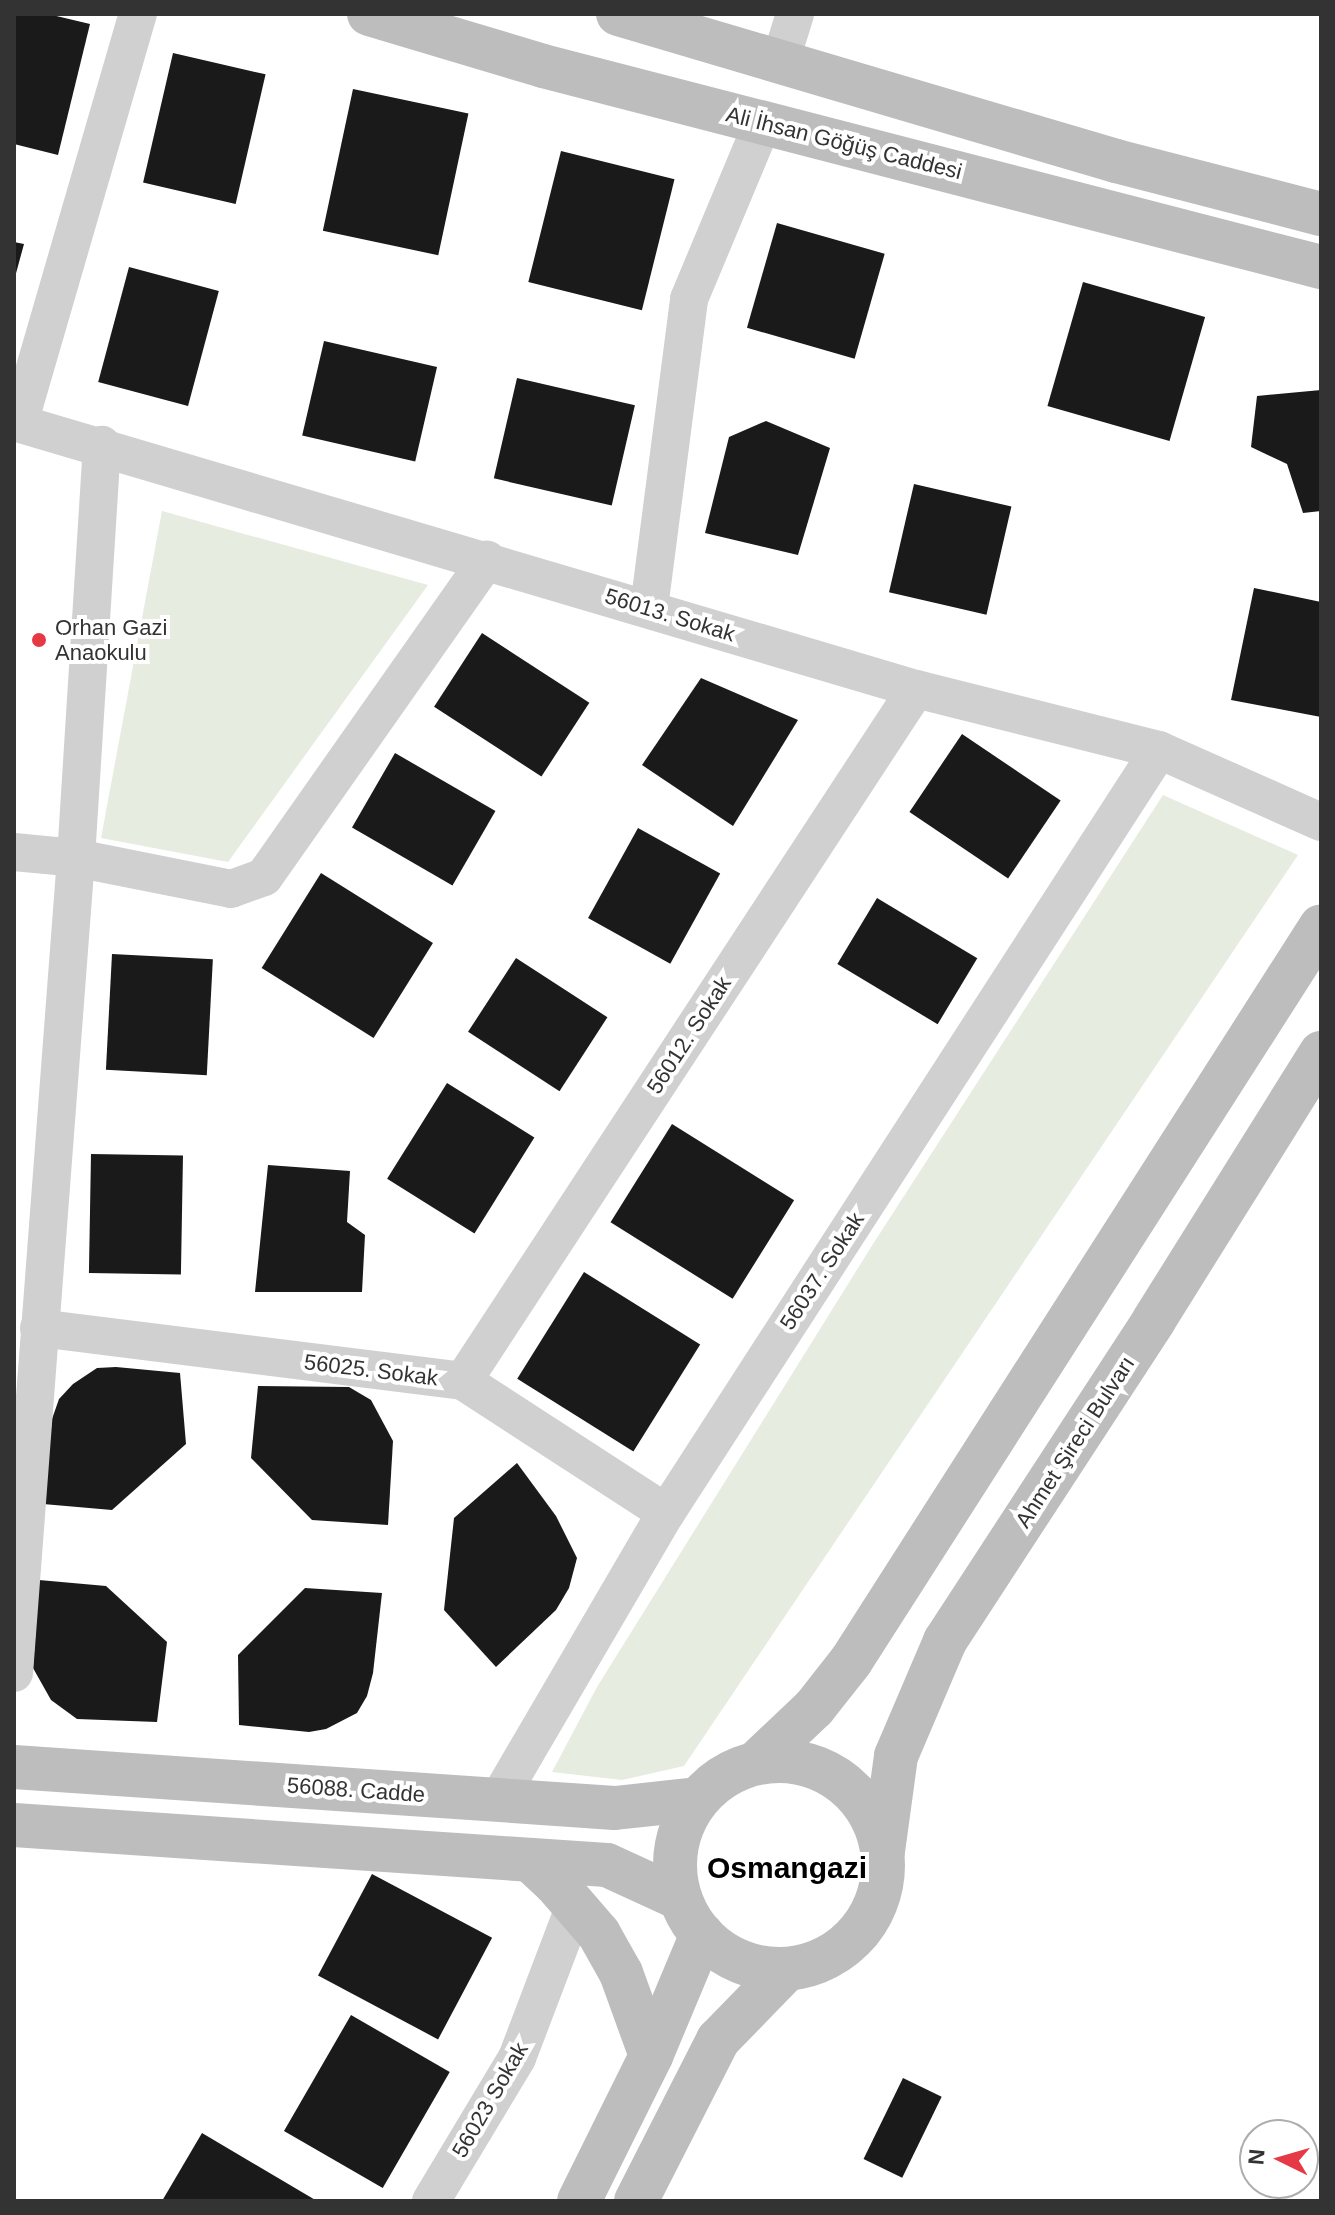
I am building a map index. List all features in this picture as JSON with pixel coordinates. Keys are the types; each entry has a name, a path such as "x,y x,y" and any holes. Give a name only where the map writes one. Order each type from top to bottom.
{"main road":[{"name":"Ali İhsan Göğüş Caddesi","path":"369,14 543,66 1321,267"},
{"path":"618,14 1116,161 1321,214"},
{"path":"757,1762 814,1708 851,1661 1321,926"},
{"name":"Ahmet Şireci Bulvarı","path":"883,1851 896,1756 945,1641 1154,1320 1321,1053"},
{"path":"14,1825 607,1865 691,1916 722,1953 753,1966 787,1969 820,1961 848,1943 869,1917 881,1885 883,1851 873,1819 860,1801 825,1771 792,1760 757,1762 724,1775 698,1799 681,1830 675,1864 691,1916 651,2056 579,2201"},
{"name":"56088. Cadde","path":"14,1767 615,1808 698,1799"},
{"path":"530,1860 599,1934 639,2013 651,2056"},
{"path":"636,2201 718,2040 787,1969"}],"street":[{"path":"16,422 138,14"},
{"path":"780,62 795,14"},
{"path":"649,608 689,299 763,122"},
{"name":"56013. Sokak","path":"16,422 102,445 916,689 1159,750 1321,822"},
{"path":"14,1673 76,858 102,445"},
{"path":"14,852 76,858 231,889 264,877 487,560"},
{"name":"56012. Sokak","path":"463,1381 916,689"},
{"name":"56037. Sokak","path":"498,1800 666,1513 1159,750"},
{"name":"56025. Sokak","path":"39,1328 463,1381 666,1513"},
{"name":"56023 Sokak","path":"431,2201 517,2058 575,1905"}],"shaded area":[{"path":"162,511 428,585 228,862 101,838"},
{"path":"1163,795 1298,855 684,1766 622,1780 552,1772 597,1687 873,1244"}],"building":[{"path":"14,14 48,14 90,24 58,155 14,144"},
{"path":"173,53 266,74 236,204 143,183"},
{"path":"353,89 468,114 438,255 323,231"},
{"path":"561,151 675,179 642,310 528,282"},
{"path":"777,223 885,254 855,359 747,328"},
{"path":"14,242 24,244 15,277 14,277"},
{"path":"129,267 219,291 188,406 98,382"},
{"path":"1083,282 1205,317 1170,441 1047,406"},
{"path":"324,341 437,367 415,462 302,436"},
{"path":"517,378 635,405 612,506 494,478"},
{"path":"1321,390 1321,511 1303,513 1287,464 1251,447 1257,396"},
{"path":"766,421 830,448 798,555 705,533 729,437"},
{"path":"914,484 1011,506 986,615 889,592"},
{"path":"1254,588 1321,602 1321,717 1231,700"},
{"path":"482,633 589,703 541,777 434,707"},
{"path":"701,678 798,720 733,826 642,765"},
{"path":"962,734 1061,801 1008,878 909,812"},
{"path":"395,753 495,811 452,885 352,827"},
{"path":"638,828 720,874 670,964 588,918"},
{"path":"321,873 433,943 374,1038 262,968"},
{"path":"877,898 977,958 938,1024 837,964"},
{"path":"112,954 213,959 207,1075 106,1070"},
{"path":"516,958 607,1017 559,1091 468,1032"},
{"path":"447,1083 534,1138 474,1233 387,1179"},
{"path":"672,1124 794,1200 733,1299 611,1222"},
{"path":"91,1154 183,1156 181,1275 89,1273"},
{"path":"268,1165 350,1171 347,1222 365,1235 362,1292 255,1292"},
{"path":"584,1272 700,1345 633,1451 517,1379"},
{"path":"97,1368 180,1373 186,1444 112,1510 43,1504 52,1419 59,1399 73,1384"},
{"path":"258,1386 349,1387 371,1400 393,1441 388,1525 312,1520 251,1458"},
{"path":"517,1463 556,1516 577,1558 569,1588 556,1610 496,1667 444,1610 454,1518"},
{"path":"39,1580 106,1586 167,1642 157,1722 77,1719 51,1700 33,1668"},
{"path":"305,1588 382,1593 373,1673 367,1696 357,1713 326,1729 309,1732 239,1725 238,1655"},
{"path":"372,1874 492,1938 438,2039 318,1976"},
{"path":"351,2015 450,2072 383,2188 284,2131"},
{"path":"903,2078 942,2097 902,2178 864,2159"},
{"path":"202,2133 317,2201 162,2201"}],"place":[{"name":"Orhan Gazi Anaokulu","path":"39,640"}],"district":[{"name":"Osmangazi","path":"787,1868"}]}
